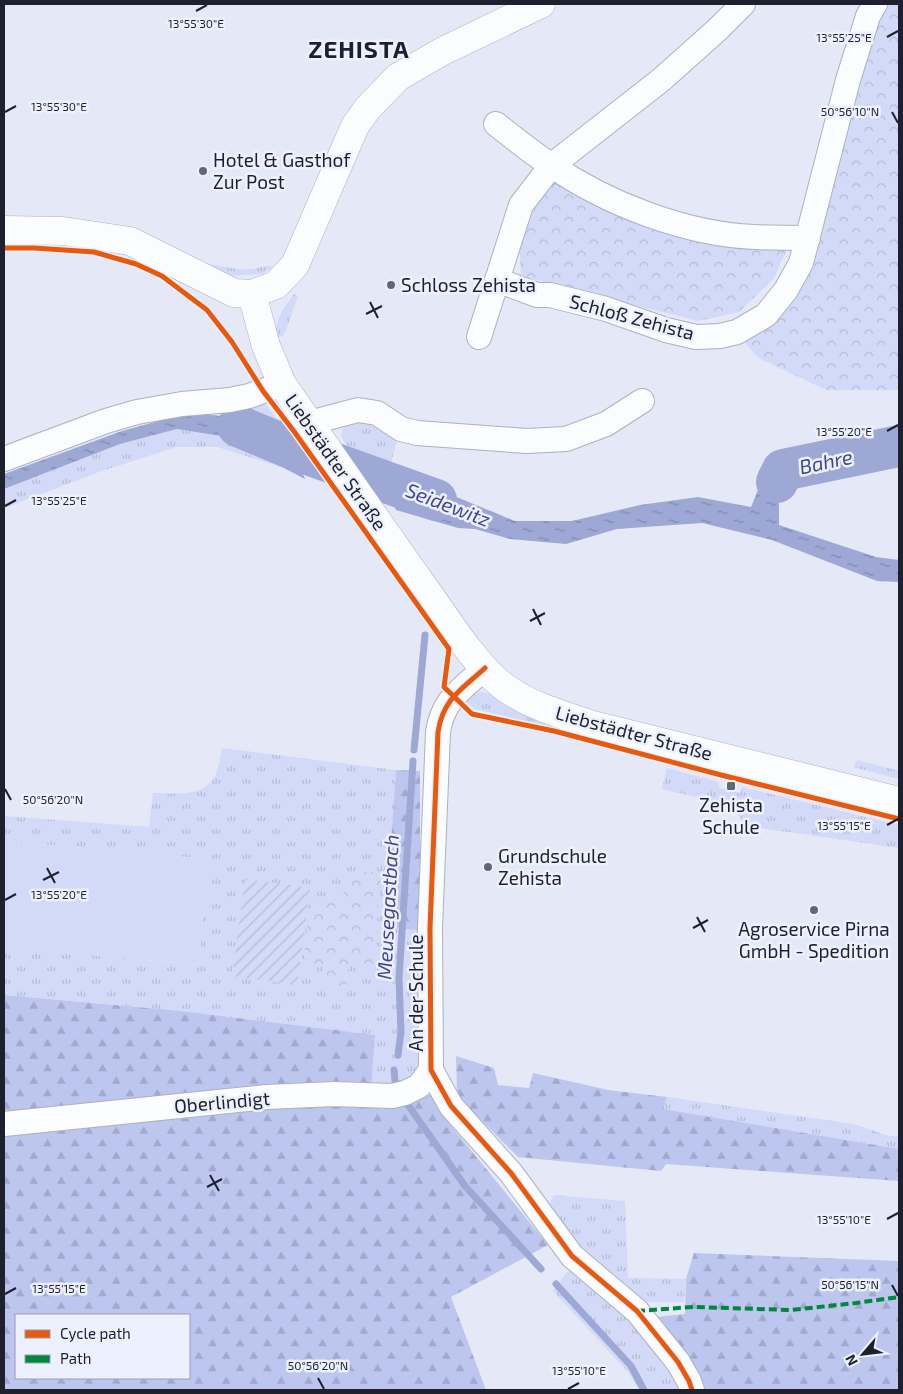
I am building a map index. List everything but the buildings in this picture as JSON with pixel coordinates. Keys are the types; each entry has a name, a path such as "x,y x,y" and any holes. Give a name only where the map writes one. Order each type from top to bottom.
{"main road":[{"path":"4,230 63,231 130,241 234,294 252,294 276,285 295,266 356,126 367,109 398,77 443,51 541,4"},
{"name":"Liebstädter Straße","path":"252,294 266,346 282,384 457,633 498,682 515,693 564,716 593,725 899,800"}],"street":[{"path":"479,337 521,205 551,166 660,80 718,30 744,4"},
{"name":"Schloß Zehista","path":"497,280 537,295 550,295 606,309 666,330 696,337 720,336 737,332 766,315 786,290 801,263 848,80 868,16 875,4"},
{"path":"496,124 551,166 594,191 632,208 680,225 753,237 808,238"},
{"name":"Liebstädter Straße","path":"4,458 106,421 137,412 182,404 230,400 249,396 282,384"},
{"path":"316,432 358,410 377,413 401,429 417,433 527,441 566,439 606,424 642,401"},
{"name":"An der Schule","path":"485,668 445,706 440,718 438,732 430,928 432,1070 452,1106 511,1173 572,1256 637,1311 678,1362 692,1390"},
{"name":"Oberlindigt","path":"4,1124 267,1097 334,1094 392,1096 405,1093 419,1086 432,1070"}],"green space":[{"path":"880,4 899,4 899,390 826,390 757,357 744,341 777,319"},
{"path":"552,170 613,203 791,240 774,278 739,312 698,321 521,276 519,235"},
{"path":"201,262 240,269 274,267 261,274 228,276"},
{"path":"294,294 298,296 285,333 283,336 276,338 278,320 283,309"},
{"path":"264,402 281,425 267,419 220,408"},
{"path":"355,421 373,424 397,440 390,467 350,452 341,436 345,426"},
{"path":"177,429 233,438 264,447 284,468 217,447 176,447 99,472 4,508 4,489 120,444"},
{"path":"479,692 495,694 555,725 555,728 475,709 465,701"},
{"path":"222,748 396,770 385,926 420,930 420,1046 416,1073 409,1084 371,1089 375,1035 181,1011 4,995 4,947 199,965 208,859 4,841 4,816 149,827 153,793 188,793 204,788 215,776","holes":["381,872 349,963 346,987 324,983 323,968"]},
{"path":"857,760 899,771 899,779 853,767"},
{"path":"667,768 719,782 719,788 740,793 742,787 899,825 899,848 747,826 730,805 662,789"},
{"path":"396,770 420,771 420,930 385,927"},
{"path":"4,841 208,859 199,965 4,947"},
{"path":"350,872 381,872 373,964 349,963 346,987 323,983 323,968 304,957 310,895 342,898"},
{"path":"245,879 310,888 297,985 232,976"},
{"path":"4,995 181,1011 375,1035 371,1089 4,1120"},
{"path":"456,1056 494,1068 498,1085 529,1088 533,1073 608,1090 667,1097 663,1109 899,1149 899,1181 666,1164 661,1171 518,1157 462,1101 457,1090"},
{"path":"434,1095 439,1111 548,1245 451,1297 486,1390 4,1390 4,1131 162,1115"},
{"path":"667,1097 854,1124 886,1135 899,1137 899,1149 663,1109"},
{"path":"554,1195 625,1201 628,1278 686,1279 684,1302 637,1302 582,1251 548,1207"},
{"path":"694,1253 899,1261 899,1390 699,1390 656,1317 685,1314 686,1279"},
{"path":"574,1269 630,1314 687,1390 639,1390 628,1372 553,1291 566,1273"}],"water":[{"path":"188,413 244,418 284,431 305,479 284,468 264,447 233,438 177,429 120,444 4,489 4,474 122,431"},
{"path":"826,453 828,469 788,478 779,497 779,525 876,557 899,560 899,582 877,581 772,540 702,523 617,529 566,544 510,539 475,529 458,528 396,510 376,464 515,521 572,521 640,505 698,497 751,507 762,480 780,461"}],"waterway":[{"name":"Seidewitz","path":"238,426 291,448 436,500"},
{"name":"Bahre","path":"777,482 783,470 899,446"},
{"name":"Meusegastbach","path":"414,750 425,635"},
{"name":"Meusegastbach","path":"398,1055 401,1032 399,978 413,761"},
{"name":"Meusegastbach","path":"394,1070 395,1081"},
{"name":"Meusegastbach","path":"406,1102 465,1186 541,1269"},
{"name":"Meusegastbach","path":"556,1284 631,1366 644,1390"}],"marked path":[{"path":"637,1311 693,1307 791,1310 899,1297"}],"cycle path":[{"path":"4,248 94,252 136,264 162,276 207,310 232,342 263,391 293,430 449,649 444,687 472,714 554,731 899,819"},
{"path":"485,668 461,689 449,703 444,711 438,732 430,928 431,1070 451,1106 511,1173 572,1256 637,1311 678,1362 692,1390"}],"place":[{"name":"Hotel & Gasthof Zur Post","path":"203,171"},
{"name":"Schloss Zehista","path":"391,285"},
{"name":"Zehista Schule","path":"731,786"},
{"name":"Grundschule Zehista","path":"488,867"},
{"name":"Agroservice Pirna GmbH - Spedition","path":"814,910"}],"district":[{"name":"ZEHISTA","path":"359,50"}]}
